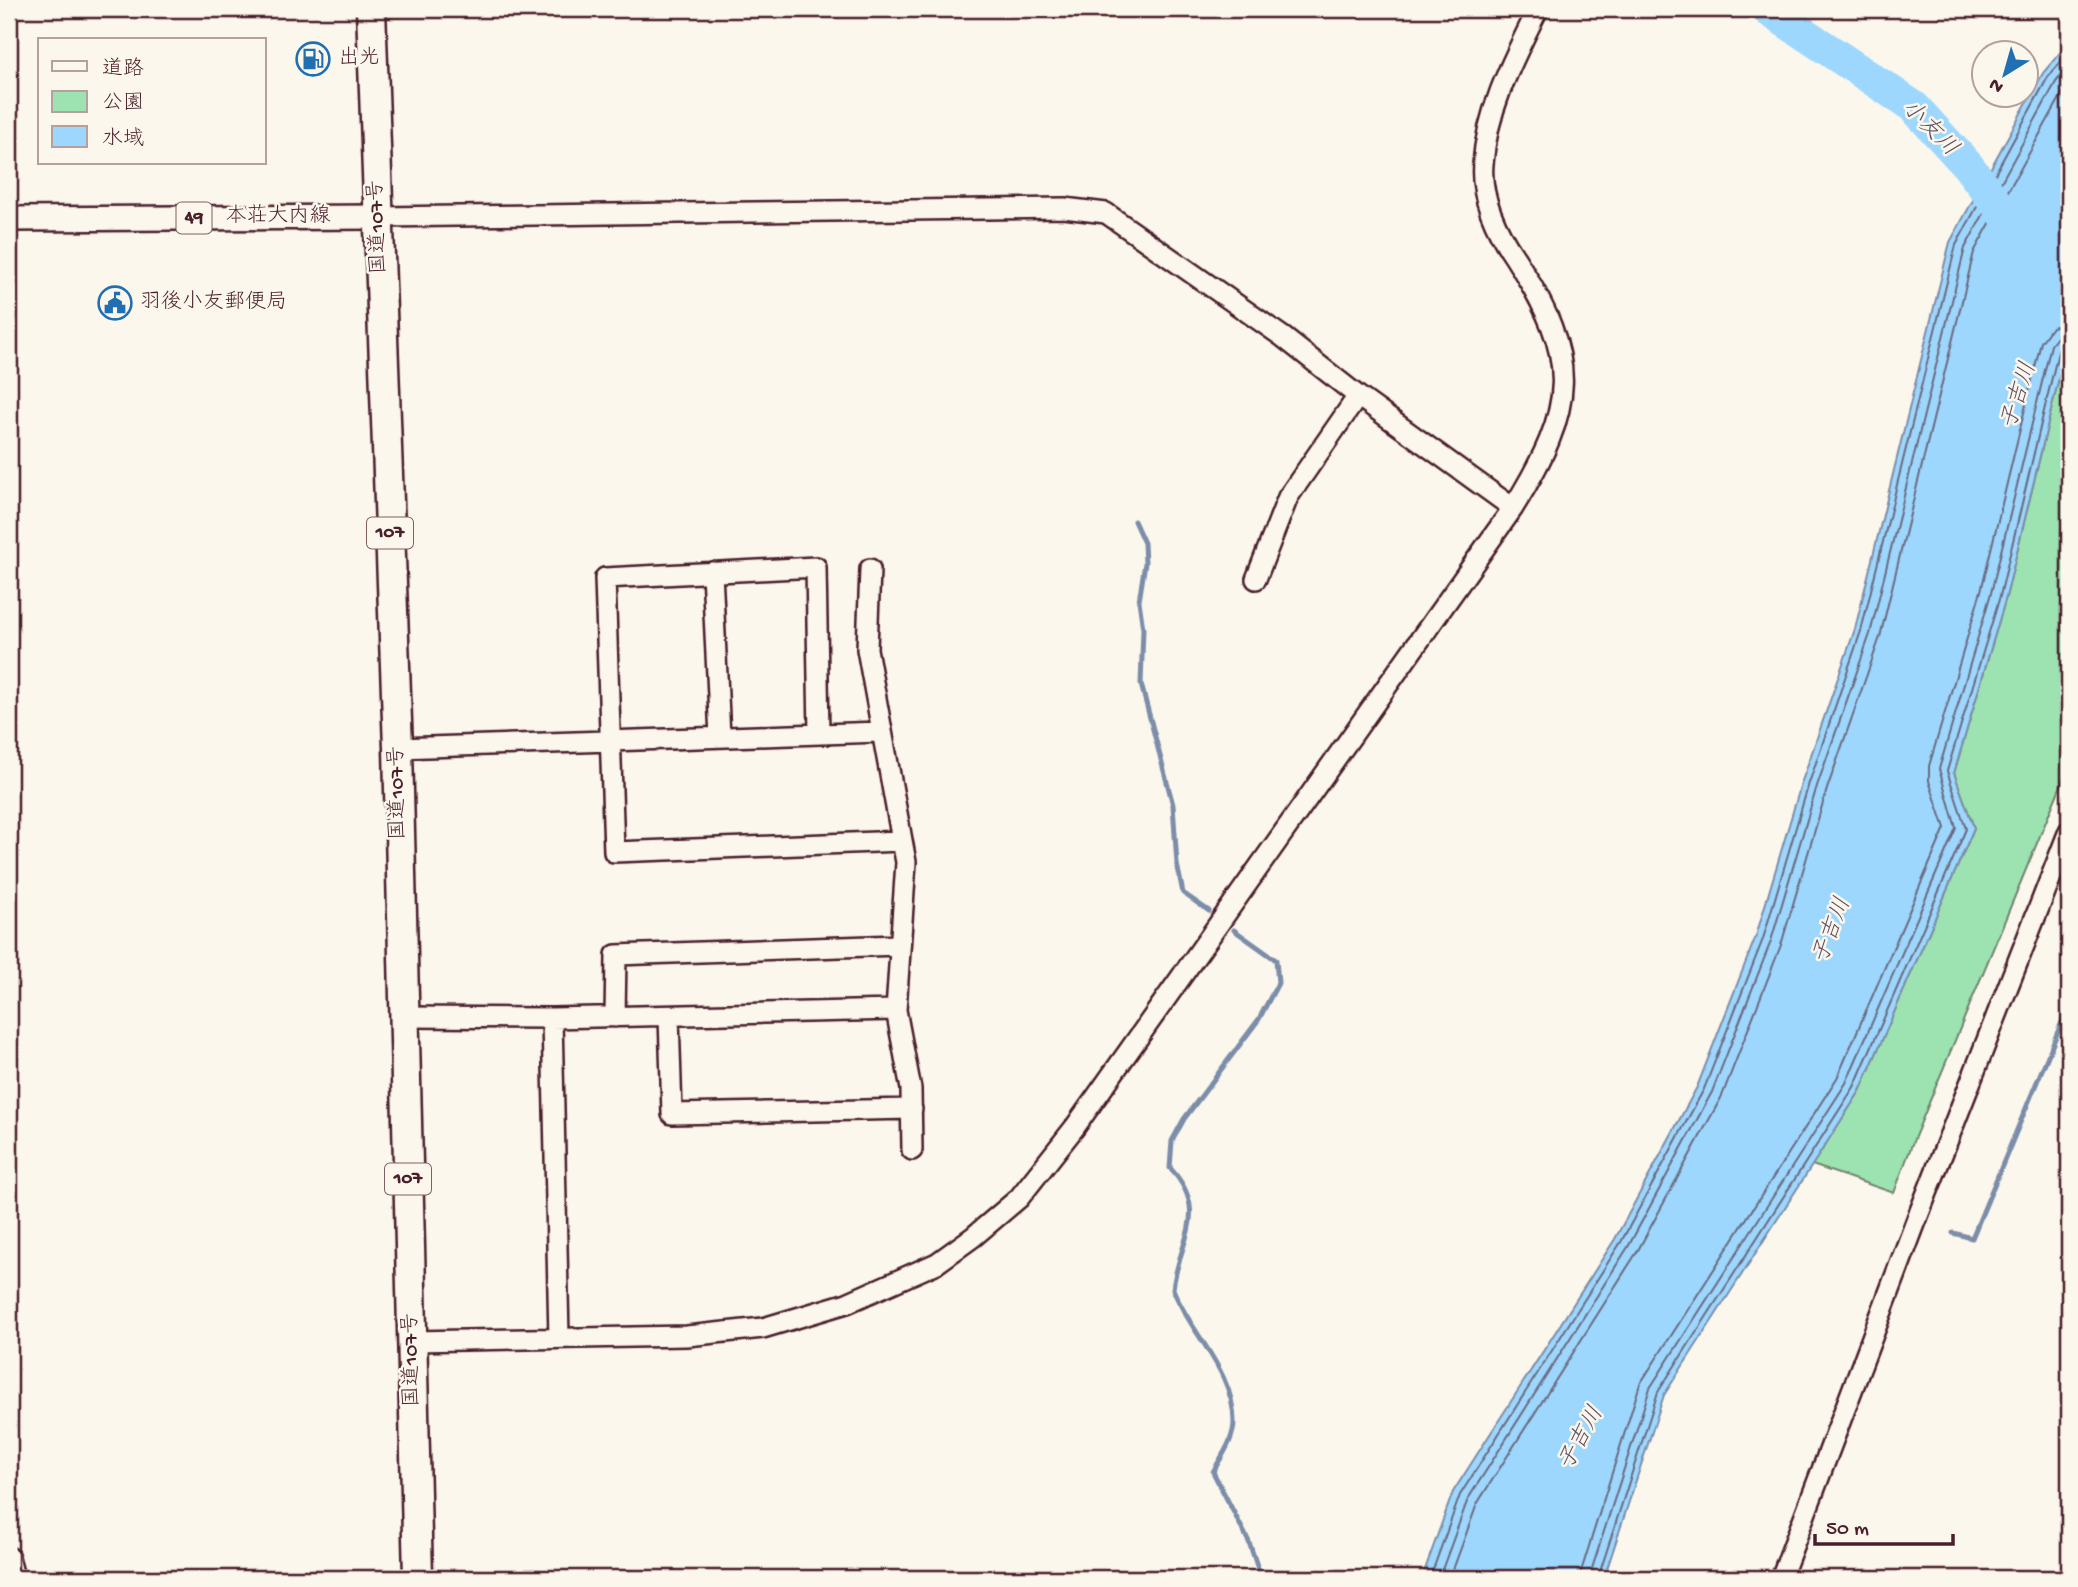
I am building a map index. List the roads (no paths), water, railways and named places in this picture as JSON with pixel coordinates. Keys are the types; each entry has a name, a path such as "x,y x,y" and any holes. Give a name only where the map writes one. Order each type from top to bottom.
{"highway":[{"name":"国道107号","path":"372,9 398,748 418,1578"}],"main road":[{"name":"本荘大内線","path":"9,219 379,217"}],"street":[{"path":"413,1341 687,1336 763,1328 848,1303 937,1263 1019,1198 1075,1128 1513,508 1542,461 1555,429 1563,396 1554,333 1538,295 1498,232 1488,200 1483,165 1499,90 1538,9"},
{"path":"379,217 1064,208 1106,213 1283,337 1358,396 1513,508"},
{"path":"1256,579 1288,497 1358,396"},
{"path":"820,734 816,567 605,578 614,852 902,841"},
{"path":"870,569 867,649 906,862 898,944 896,1010 911,1088 912,1150"},
{"path":"712,572 720,737"},
{"path":"398,748 881,732"},
{"path":"1781,1578 1908,1242 2069,831"},
{"path":"615,1017 616,955 898,944"},
{"path":"404,1017 552,1018 896,1010"},
{"path":"669,1016 672,1114 912,1110"},
{"path":"552,1018 559,1338"},
{"path":"9,1557 15,1578"}],"water":[{"name":"子吉川","path":"2069,42 2069,336 2006,597 1954,773 1974,828 1860,1091 1664,1395 1604,1578 1422,1578 1453,1492 1615,1239 1697,1087 1756,936 1802,781 1855,629 1950,242 2024,108 2039,108 2039,80"}],"waterway":[{"name":"小友川","path":"1767,9 1914,107 1968,166 2008,219"},
{"path":"1134,521 1144,543 1145,563 1139,601 1143,629 1141,684 1173,805 1177,864 1183,893 1209,911"},
{"path":"1234,930 1276,960 1278,983 1259,1019 1184,1119 1172,1141 1170,1168 1182,1184 1189,1199 1191,1213 1173,1289 1227,1386 1232,1403 1233,1429 1213,1472 1249,1542 1261,1578"},
{"path":"1953,1233 1972,1238 2069,1005"}],"place":[{"name":"出光","path":"313,59"},
{"name":"羽後小友郵便局","path":"115,303"}]}
